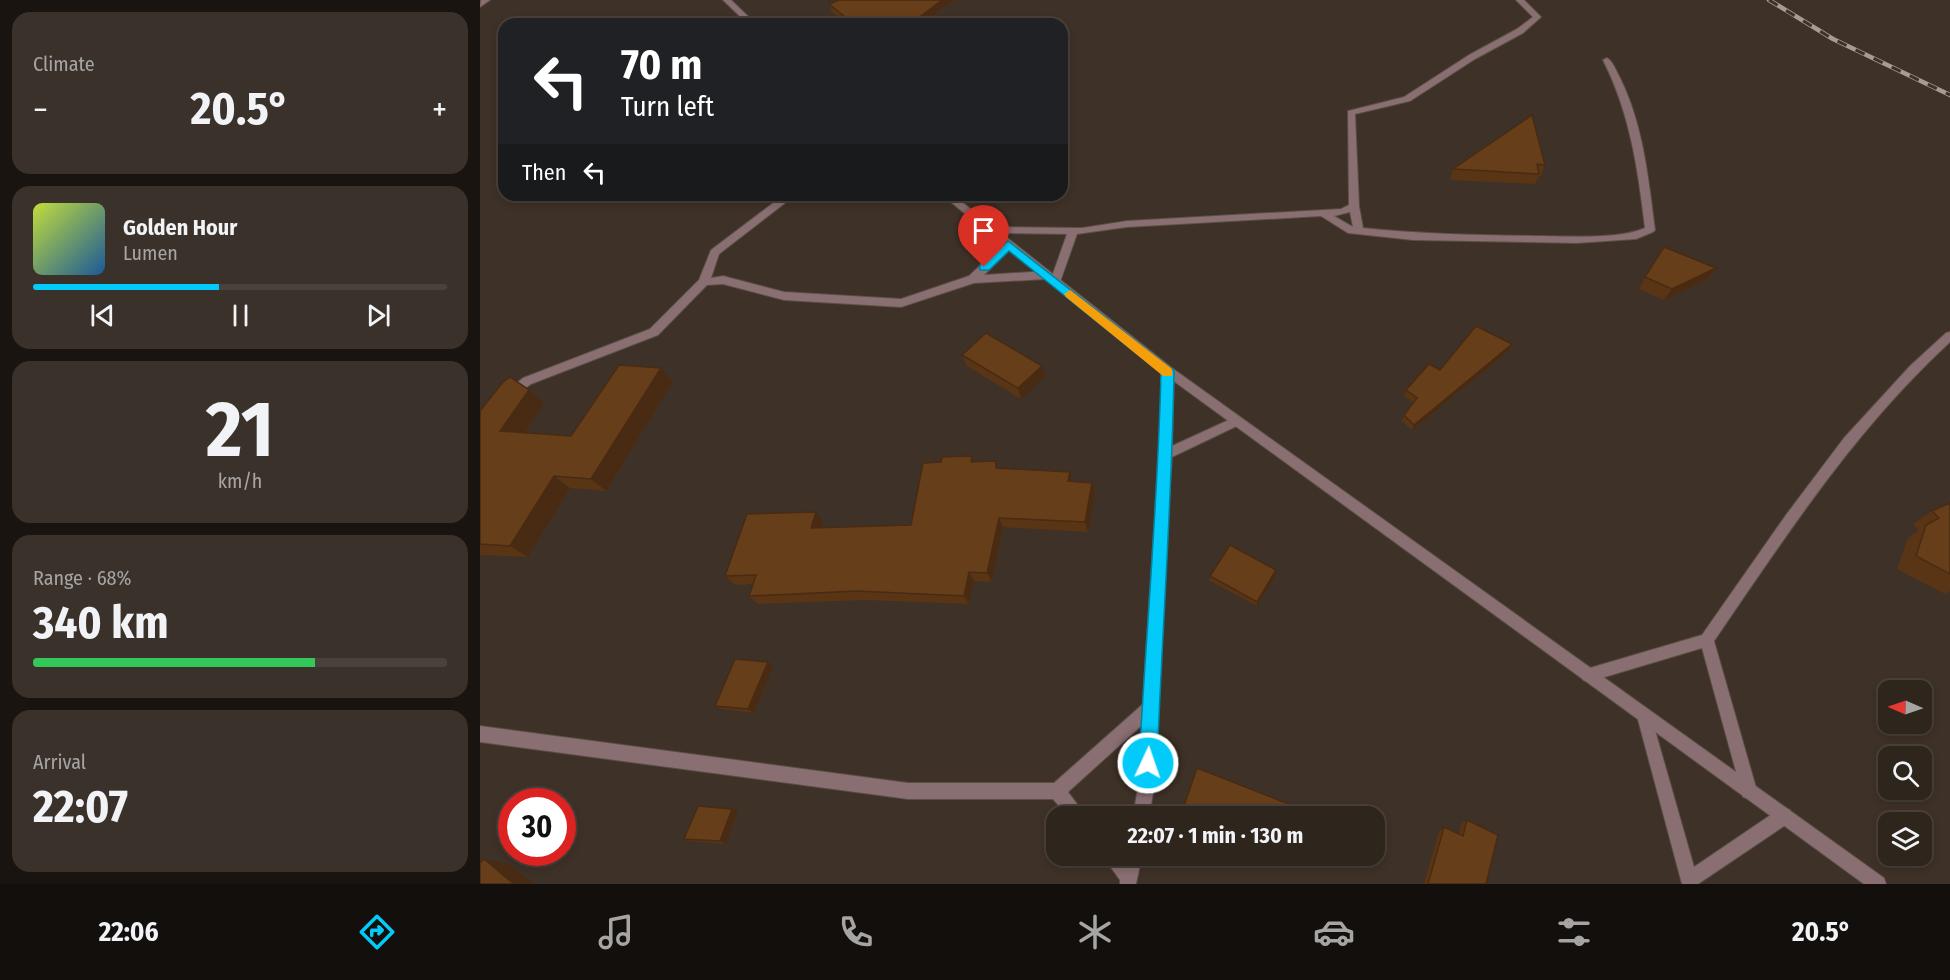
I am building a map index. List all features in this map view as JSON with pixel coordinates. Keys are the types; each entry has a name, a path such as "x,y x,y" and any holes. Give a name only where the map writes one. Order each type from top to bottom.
{"street":[{"path":"480,4 486,0"},
{"path":"727,0 746,18"},
{"path":"1359,231 1354,206 1351,113 1407,99 1520,31 1537,17 1520,0"},
{"path":"1323,213 1348,230 1413,237 1577,240 1636,236 1650,230 1641,156 1623,87 1607,60"},
{"path":"499,401 527,381 654,332 704,282 715,252 782,201"},
{"path":"954,201 1168,371 1878,884"},
{"path":"990,230 1073,231 1127,224 1342,212 1354,206"},
{"path":"1051,279 1073,231"},
{"path":"973,279 1008,245"},
{"path":"704,282 723,280 784,296 901,303 973,279 1051,279"},
{"path":"1588,675 1707,640 1839,451 1912,368 1950,336"},
{"path":"1143,806 1147,782 1166,454 1168,371"},
{"path":"1166,454 1237,421"},
{"path":"1707,640 1749,791"},
{"path":"480,735 908,791 1057,791 1151,707"},
{"path":"1644,716 1689,882 1784,816"},
{"path":"1057,791 1070,806"},
{"path":"1118,866 1129,881"},
{"path":"1129,881 1132,866"}],"building":[{"path":"839,0 942,0 918,18 846,18 829,4"},
{"path":"1532,115 1545,165 1537,164 1539,174 1453,169"},
{"path":"1664,247 1716,268 1672,289 1645,277"},
{"path":"1476,326 1512,344 1414,425 1404,415 1417,398 1406,390 1429,364 1440,370"},
{"path":"986,333 1042,366 1018,388 962,355"},
{"path":"619,365 661,368 591,479 554,476 510,546 480,544 480,411 503,382 510,377 529,390 500,431 571,436"},
{"path":"972,456 971,462 996,461 996,468 1070,472 1068,481 1092,483 1085,522 999,518 987,573 969,572 964,596 857,591 749,596 756,575 725,576 747,514 816,512 811,528 911,525 923,463 941,462 942,457"},
{"path":"1950,503 1950,574 1916,556 1926,525 1939,518 1932,511"},
{"path":"1230,545 1276,570 1257,602 1210,576"},
{"path":"735,659 768,662 748,709 715,706"},
{"path":"1197,768 1293,806 1184,806"},
{"path":"698,806 732,809 720,841 684,839"},
{"path":"1467,820 1498,835 1486,884 1428,884 1444,827 1463,836"},
{"path":"484,859 514,884 480,884 480,863"}],"railway":[{"path":"1769,0 1833,39 1950,95"}],"slow traffic":[{"path":"1070,294 1168,372"}],"route":[{"path":"984,267 1008,245 1168,371 1166,454 1157,566 1148,763"}]}
